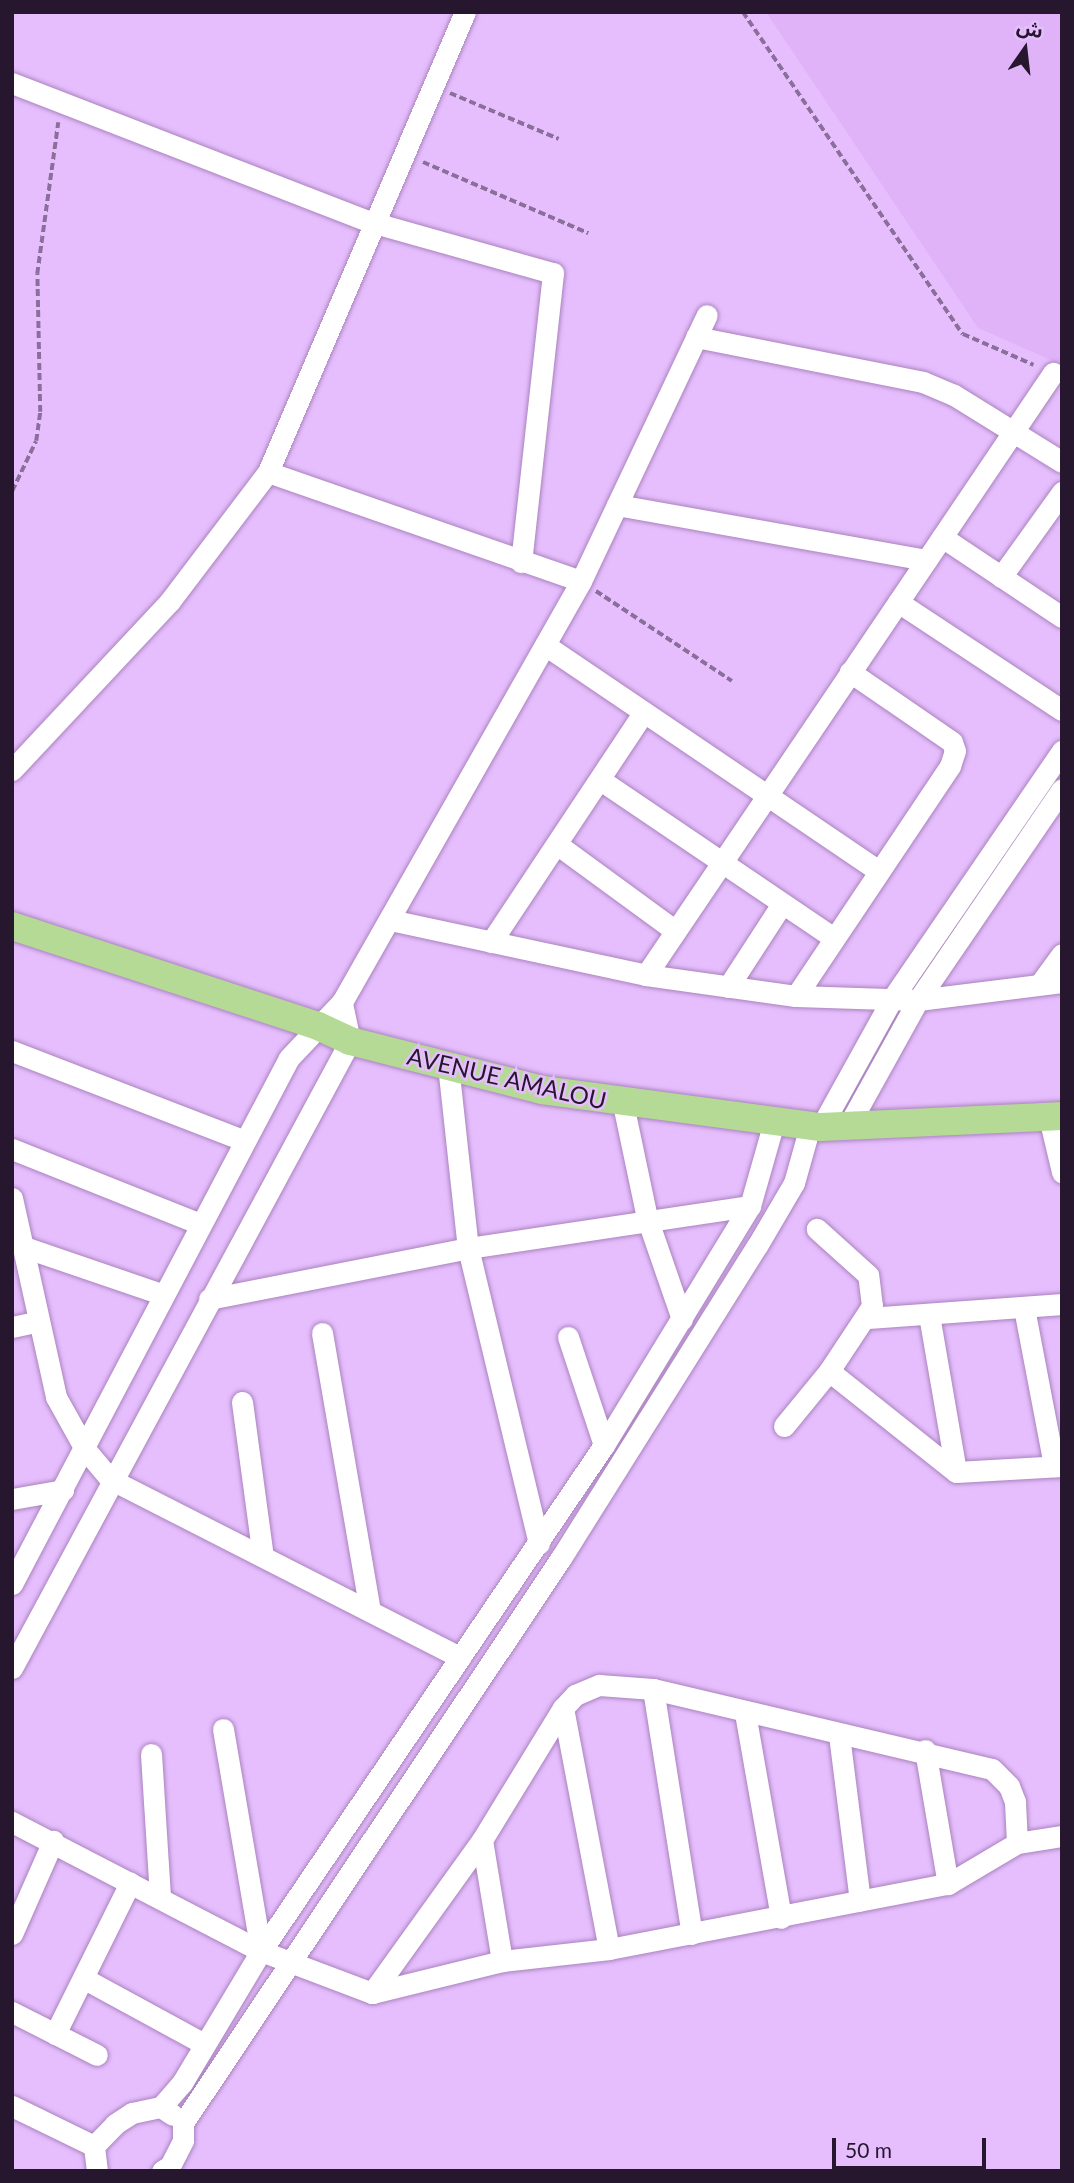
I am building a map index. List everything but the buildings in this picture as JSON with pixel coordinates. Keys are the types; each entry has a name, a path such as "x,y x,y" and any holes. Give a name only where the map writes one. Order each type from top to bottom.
{"main road":[{"name":"AVENUE AMALOU","path":"12,926 318,1026 350,1041 542,1090 623,1104 826,1127 1055,1116"}],"street":[{"path":"12,770 20,746 170,601 268,472 371,222 465,12"},
{"path":"12,83 371,222 553,273 522,562"},
{"path":"12,1584 85,1449 243,1140 289,1058 342,1002 581,581 707,315"},
{"path":"696,337 923,382 1014,431 1062,462"},
{"path":"646,975 1053,373"},
{"path":"268,472 581,581"},
{"path":"1001,577 1053,521 1062,492"},
{"path":"617,505 926,560"},
{"path":"942,537 1062,617"},
{"path":"898,602 1062,710"},
{"path":"545,645 879,871"},
{"path":"796,996 955,751 952,742 850,672"},
{"path":"491,942 603,781 644,712"},
{"path":"162,2171 170,2166 183,2140 183,2123 647,1424 794,1183 892,999 1062,751"},
{"path":"603,781 723,860 832,937"},
{"path":"826,1127 1058,802"},
{"path":"558,845 674,930"},
{"path":"728,987 782,904"},
{"path":"390,920 646,975 796,996 918,1000 1062,982"},
{"path":"1040,985 1062,954"},
{"path":"12,1668 110,1479 350,1041 342,1002"},
{"path":"12,1051 243,1140"},
{"path":"448,1065 468,1248 539,1544"},
{"path":"623,1104 647,1218 682,1319"},
{"path":"1055,1116 1062,1172"},
{"path":"94,2146 132,2113 161,2107 182,2083 261,1951 539,1544 682,1319 750,1206 774,1122"},
{"path":"12,1149 200,1224"},
{"path":"209,1299 468,1248 647,1218 750,1206"},
{"path":"14,1212 36,1322 56,1397 85,1449 110,1479 460,1657"},
{"path":"784,1426 868,1318 872,1306 868,1275 817,1229"},
{"path":"22,1246 164,1295"},
{"path":"868,1318 1062,1304"},
{"path":"829,1371 956,1472 1058,1466 1024,1308"},
{"path":"929,1315 956,1472"},
{"path":"12,1327 36,1322"},
{"path":"322,1333 370,1610"},
{"path":"568,1337 604,1445"},
{"path":"242,1402 264,1557"},
{"path":"12,1499 63,1490"},
{"path":"372,1993 482,1840 563,1708 575,1695 599,1685 653,1689 839,1735 925,1751 1000,1775 1015,1802 1017,1843"},
{"path":"653,1689 692,1934"},
{"path":"563,1708 610,1949"},
{"path":"745,1713 781,1918"},
{"path":"223,1729 261,1951"},
{"path":"839,1735 860,1901"},
{"path":"925,1751 948,1884"},
{"path":"151,1754 160,1898"},
{"path":"12,1822 261,1951 289,1960 319,1976 372,1993 502,1961 610,1949 948,1884 1017,1843 1062,1836"},
{"path":"482,1840 502,1961"},
{"path":"14,1925 53,1842"},
{"path":"55,2034 130,1883"},
{"path":"83,1978 204,2044"},
{"path":"12,2012 97,2054"},
{"path":"12,2106 94,2146"},
{"path":"161,2107 183,2123"},
{"path":"94,2146 97,2171"}],"path":[{"path":"743,12 963,334 1053,373"},
{"path":"432,85 559,139"},
{"path":"12,491 36,441 37,274 61,102"},
{"path":"402,152 588,233"},
{"path":"581,581 732,681"}],"shaded area":[{"path":"766,12 1062,12 1062,365 978,328"}]}
